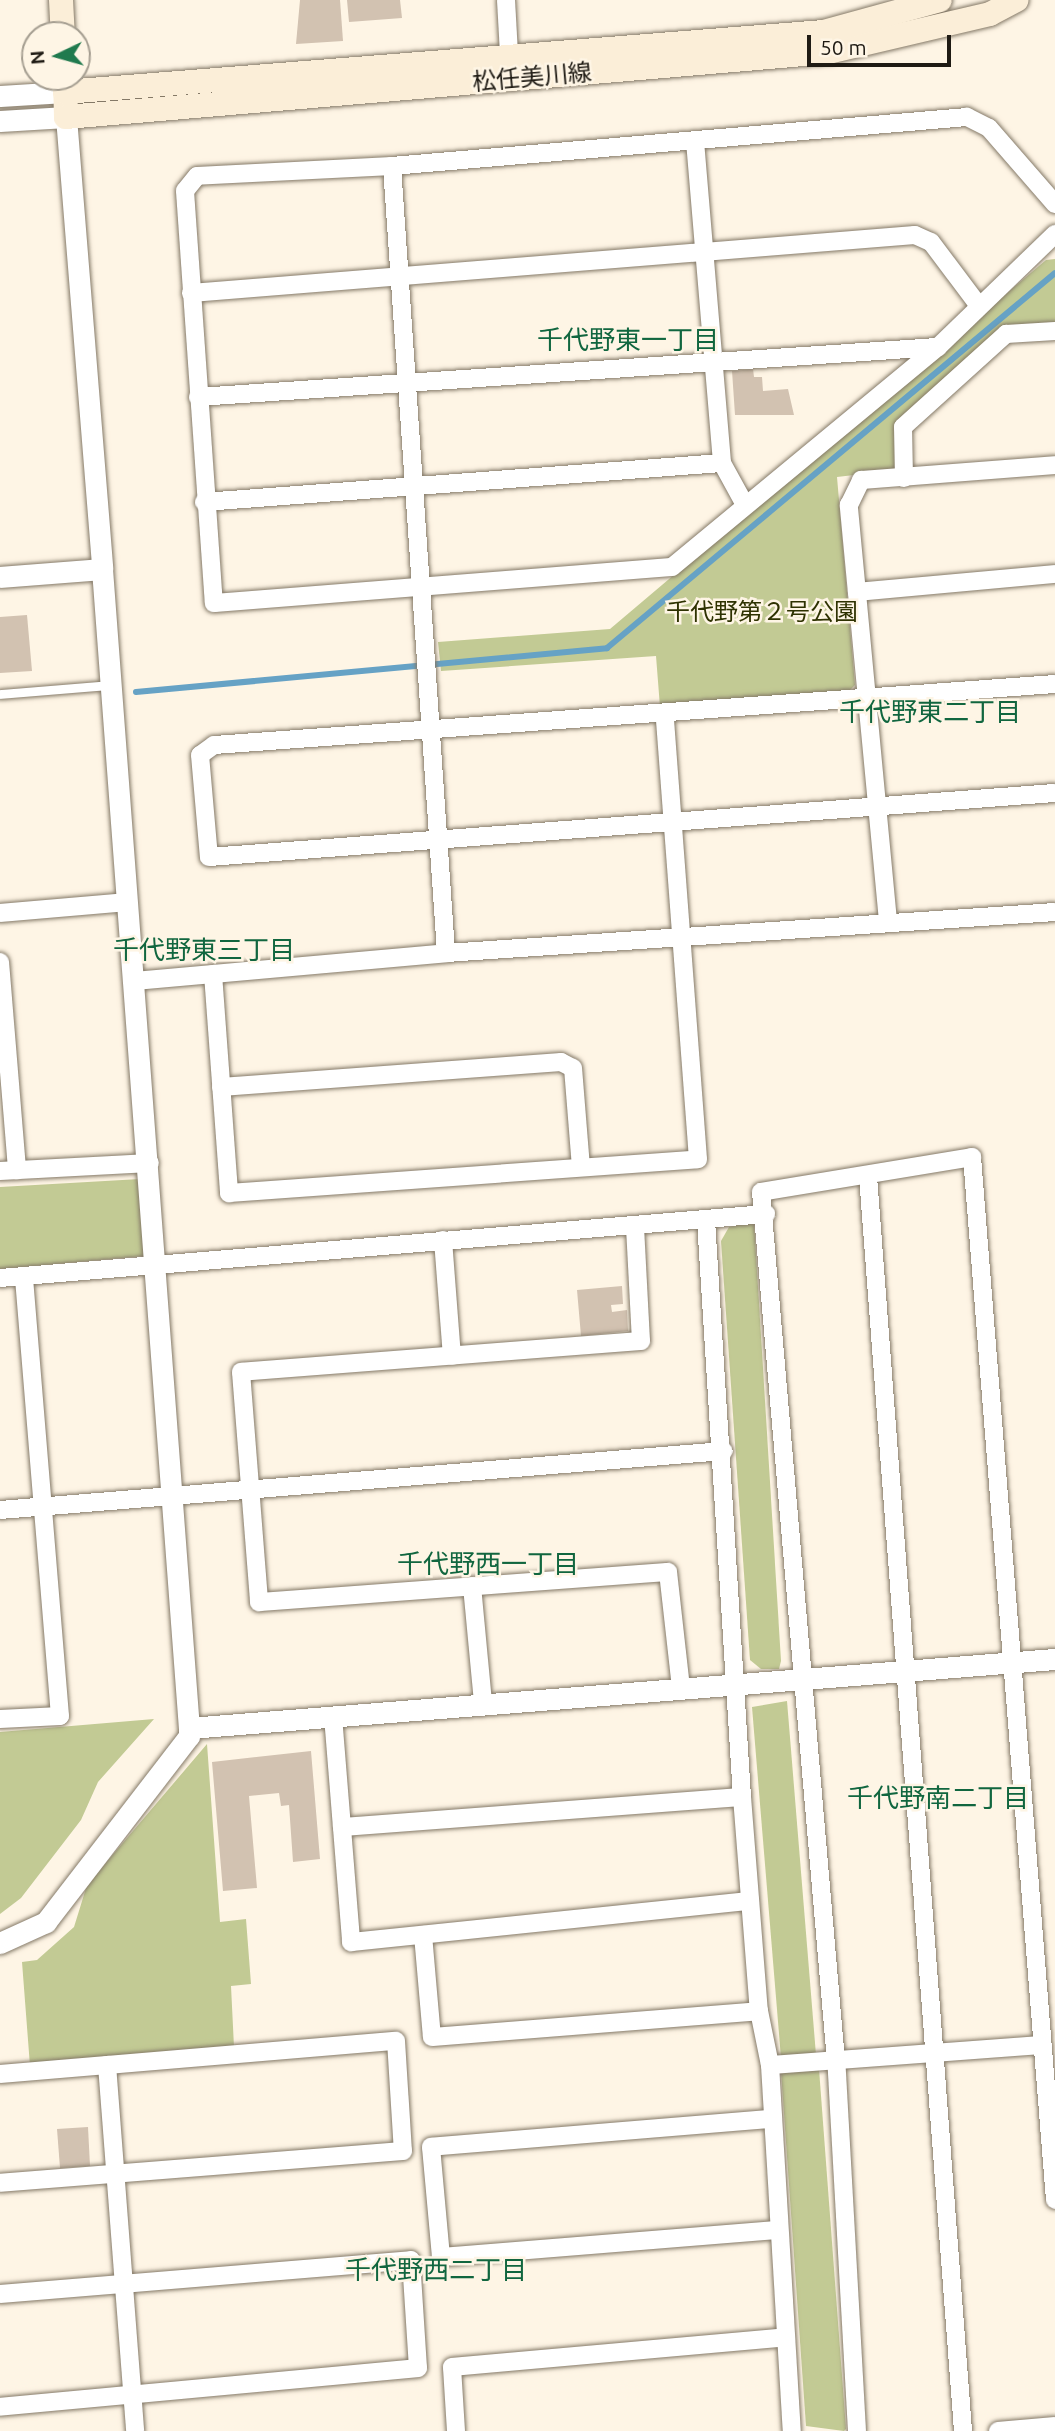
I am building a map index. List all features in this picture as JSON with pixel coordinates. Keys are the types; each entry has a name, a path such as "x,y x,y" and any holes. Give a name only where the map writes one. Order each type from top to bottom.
{"main road":[{"path":"61,0 62,21"},
{"name":"松任美川線","path":"65,95 509,53 824,32 940,0"},
{"name":"松任美川線","path":"65,95 828,52 990,14 1016,0"}],"street":[{"path":"506,0 509,53"},
{"path":"0,96 65,95"},
{"path":"0,121 65,95"},
{"path":"0,1943 46,1922 189,1735 171,1495 158,1266 65,95"},
{"path":"1055,204 989,128 967,117 392,166 197,177 185,191 204,502 214,603 421,590 673,566 744,503 938,346 1055,234"},
{"path":"695,141 722,463 744,503"},
{"path":"392,166 436,842 446,953"},
{"path":"191,293 915,235 931,242 979,306"},
{"path":"904,478 903,427 1006,334 1055,331"},
{"path":"198,397 712,358 938,346"},
{"path":"204,502 722,463"},
{"path":"888,921 875,809 849,505 861,480 1055,465"},
{"path":"0,577 102,569"},
{"path":"857,592 1055,574"},
{"path":"1055,684 664,715 214,746 200,755 209,857 673,825 1055,793"},
{"path":"213,974 229,1193 698,1159 664,715"},
{"path":"0,913 128,902"},
{"path":"135,981 446,953 888,921 1055,912"},
{"path":"0,962 9,1171 150,1163"},
{"path":"221,1087 561,1062 573,1068 581,1167"},
{"path":"858,2431 836,2061 802,1680 766,1214 761,1192 972,1157 1055,2200"},
{"path":"868,1176 937,2053 963,2431"},
{"path":"0,1278 766,1214"},
{"path":"706,1220 724,1451 742,1797 759,2011 769,2066 769,2119 792,2431"},
{"path":"635,1227 641,1341 241,1371 259,1602 668,1572 681,1688"},
{"path":"443,1240 452,1356"},
{"path":"0,1719 60,1716 24,1276"},
{"path":"0,1510 724,1451"},
{"path":"472,1586 483,1703"},
{"path":"189,1728 1055,1659"},
{"path":"333,1716 351,1942 750,1901"},
{"path":"342,1827 742,1797"},
{"path":"423,1935 432,2037 759,2011"},
{"path":"0,2074 396,2041 403,2151 0,2183"},
{"path":"769,2066 1042,2045"},
{"path":"107,2065 117,2172 121,2284 135,2431"},
{"path":"769,2119 431,2147 441,2257 777,2230"},
{"path":"0,2294 411,2260 418,2368 0,2407"},
{"path":"456,2431 452,2367 786,2337"},
{"path":"998,2431 1055,2426"}],"lane":[{"path":"0,694 113,684"}],"green space":[{"name":"千代野第２号公園","path":"1055,259 1055,324 999,332 896,426 897,470 837,477 855,685 848,692 660,707 656,656 441,671 438,642 610,629 1046,260"},
{"path":"140,1179 144,1256 0,1269 0,1187"},
{"path":"754,1222 781,1661 779,1669 761,1669 750,1660 721,1241 729,1227"},
{"path":"787,1701 816,2055 781,2058 752,1707"},
{"path":"154,1719 98,1782 81,1820 21,1898 0,1914 0,1732"},
{"path":"207,1744 220,1922 246,1919 251,1984 231,1986 234,2047 30,2066 22,1962 37,1960 74,1927 87,1885"},
{"path":"819,2069 846,2429 844,2431 806,2426 781,2071"}],"building":[{"path":"300,0 340,0 343,41 296,44"},
{"path":"347,0 400,0 402,18 349,22"},
{"path":"753,369 754,377 762,377 763,391 788,389 794,415 735,415 732,371"},
{"path":"27,615 32,671 0,673 0,617"},
{"path":"622,1286 623,1304 611,1305 612,1312 627,1310 628,1331 581,1336 577,1290"},
{"path":"311,1751 320,1859 293,1862 289,1805 281,1806 279,1793 249,1796 257,1888 223,1891 212,1762"},
{"path":"88,2127 90,2166 60,2168 57,2129"}],"waterway":[{"path":"136,692 607,648 1055,273"}],"district":[{"name":"千代野東一丁目","path":"628,340"},
{"name":"千代野東二丁目","path":"930,712"},
{"name":"千代野東三丁目","path":"204,950"},
{"name":"千代野西一丁目","path":"488,1564"},
{"name":"千代野南二丁目","path":"938,1798"},
{"name":"千代野西二丁目","path":"436,2270"}]}
